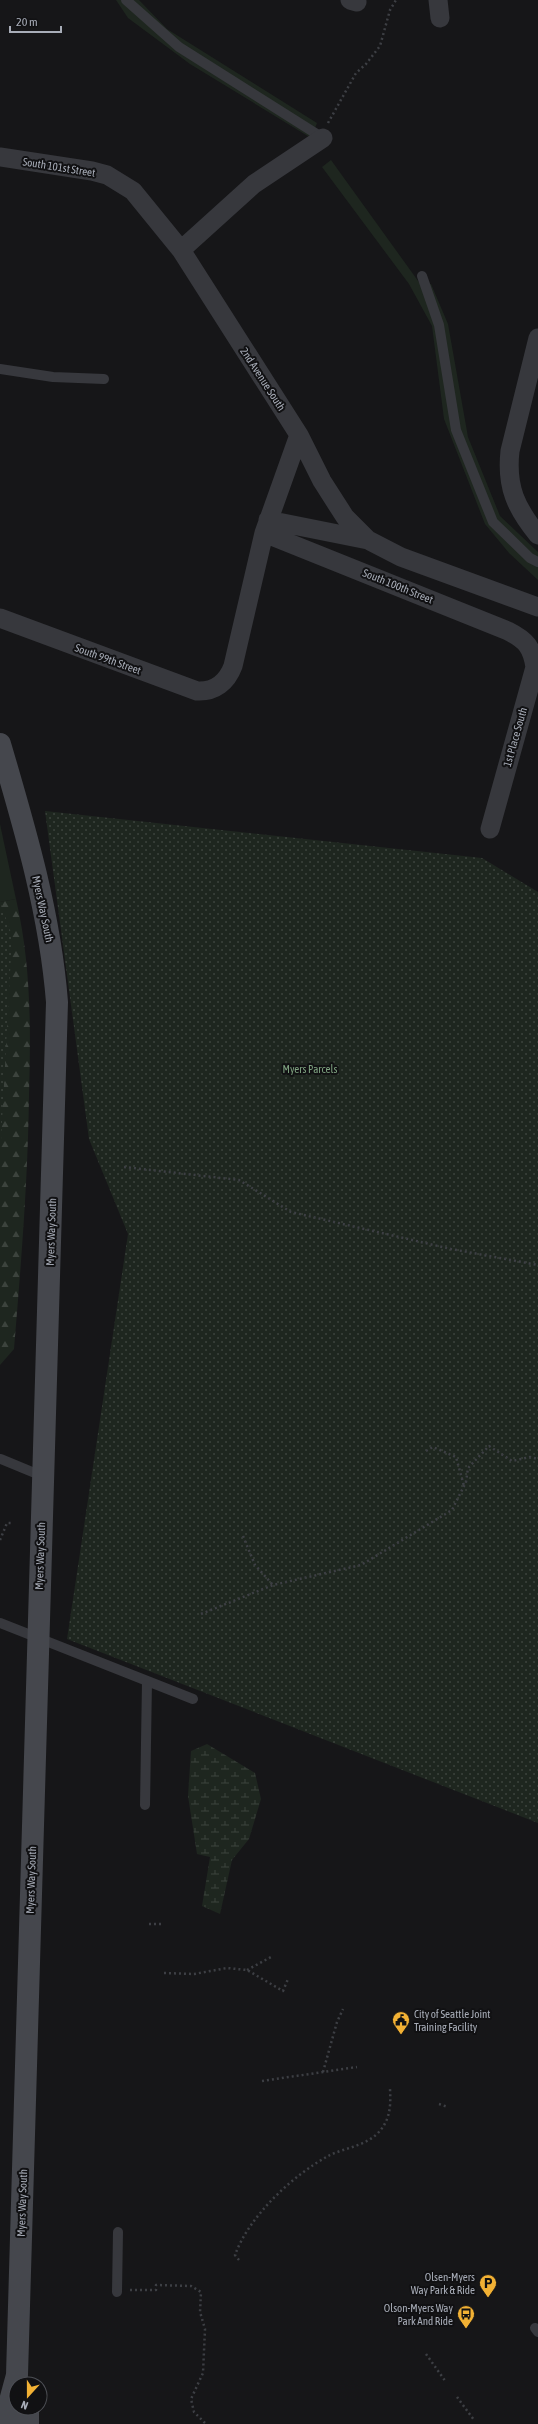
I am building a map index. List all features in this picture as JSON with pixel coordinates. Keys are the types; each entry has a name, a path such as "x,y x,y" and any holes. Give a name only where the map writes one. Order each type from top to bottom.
{"main road":[{"name":"Myers Way South","path":"0,744 22,818 48,923 57,1002 42,1476 19,2376"},
{"name":"Myers Way South","path":"6,2424 8,2409"}],"street":[{"path":"181,250 254,184 324,138"},
{"name":"South 101st Street","path":"0,158 92,171 107,175 122,183 144,203 181,250"},
{"name":"2nd Avenue South","path":"181,250 299,435"},
{"path":"538,338 510,451 508,470 512,493 522,515 538,535"},
{"path":"299,435 266,526 368,540"},
{"path":"299,435 322,481 345,517 368,540 401,557 538,607"},
{"name":"South 100th Street","path":"266,526 508,631 529,644"},
{"name":"South 99th Street","path":"0,618 197,691 208,692 226,680 233,666 266,526"},
{"name":"1st Place South","path":"490,829 535,667 533,654 529,644"}],"lane":[{"path":"126,0 179,47 324,138"},
{"path":"422,276 439,325 456,430 493,522 530,558 538,562"},
{"path":"0,369 53,377 104,379"},
{"path":"0,1459 42,1476"},
{"path":"0,1623 193,1699"},
{"path":"145,1805 147,1681"},
{"path":"118,2232 121,2291"}],"path":[{"path":"324,138 325,128 353,78 380,46 390,10 396,0"},
{"path":"124,1167 239,1180 290,1212 451,1249 538,1265"},
{"path":"201,1614 273,1585 361,1565 452,1510 464,1486 468,1468 489,1446 512,1461 530,1457 538,1459"},
{"path":"426,1451 433,1447 456,1457 464,1486"},
{"path":"0,1540 7,1523 14,1523"},
{"path":"243,1536 254,1565 273,1585"},
{"path":"149,1924 164,1924"},
{"path":"247,1970 271,1957"},
{"path":"164,1973 194,1974 227,1968 247,1970 283,1991 288,1979"},
{"path":"323,2072 342,2009"},
{"path":"262,2081 357,2067"},
{"path":"239,2260 235,2255 240,2241 286,2187 315,2164 336,2153 358,2145 378,2133 390,2114 390,2089"},
{"path":"439,2104 448,2107"},
{"path":"121,2291 156,2290 156,2285 191,2286 201,2292 200,2312 205,2328 203,2373 191,2399 194,2412 206,2424"},
{"path":"426,2354 446,2382"},
{"path":"457,2397 474,2420"}],"green space":[{"path":"116,0 139,0 167,29 317,123 311,138 190,64 128,18"},
{"path":"331,160 421,285 431,284 448,324 468,437 500,516 538,552 538,580 509,553 485,524 444,419 432,326 409,284 322,167"},
{"name":"Myers Parcels","path":"45,811 482,858 538,892 538,1823 67,1639 128,1234 89,1139"},
{"path":"0,824 16,899 0,902"},
{"path":"16,899 25,948 29,996 30,1045 27,1159 24,1222 14,1349 0,1365 0,902"},
{"path":"0,901 12,936 0,1159"},
{"path":"207,1744 255,1773 261,1799 249,1839 232,1860 220,1914 202,1906 210,1857 197,1854 188,1796 191,1751"}],"place":[{"name":"City of Seattle Joint Training Facility","path":"401,2035"},
{"name":"Olsen-Myers Way Park & Ride","path":"488,2298"},
{"name":"Olson-Myers Way Park And Ride","path":"466,2329"}]}
